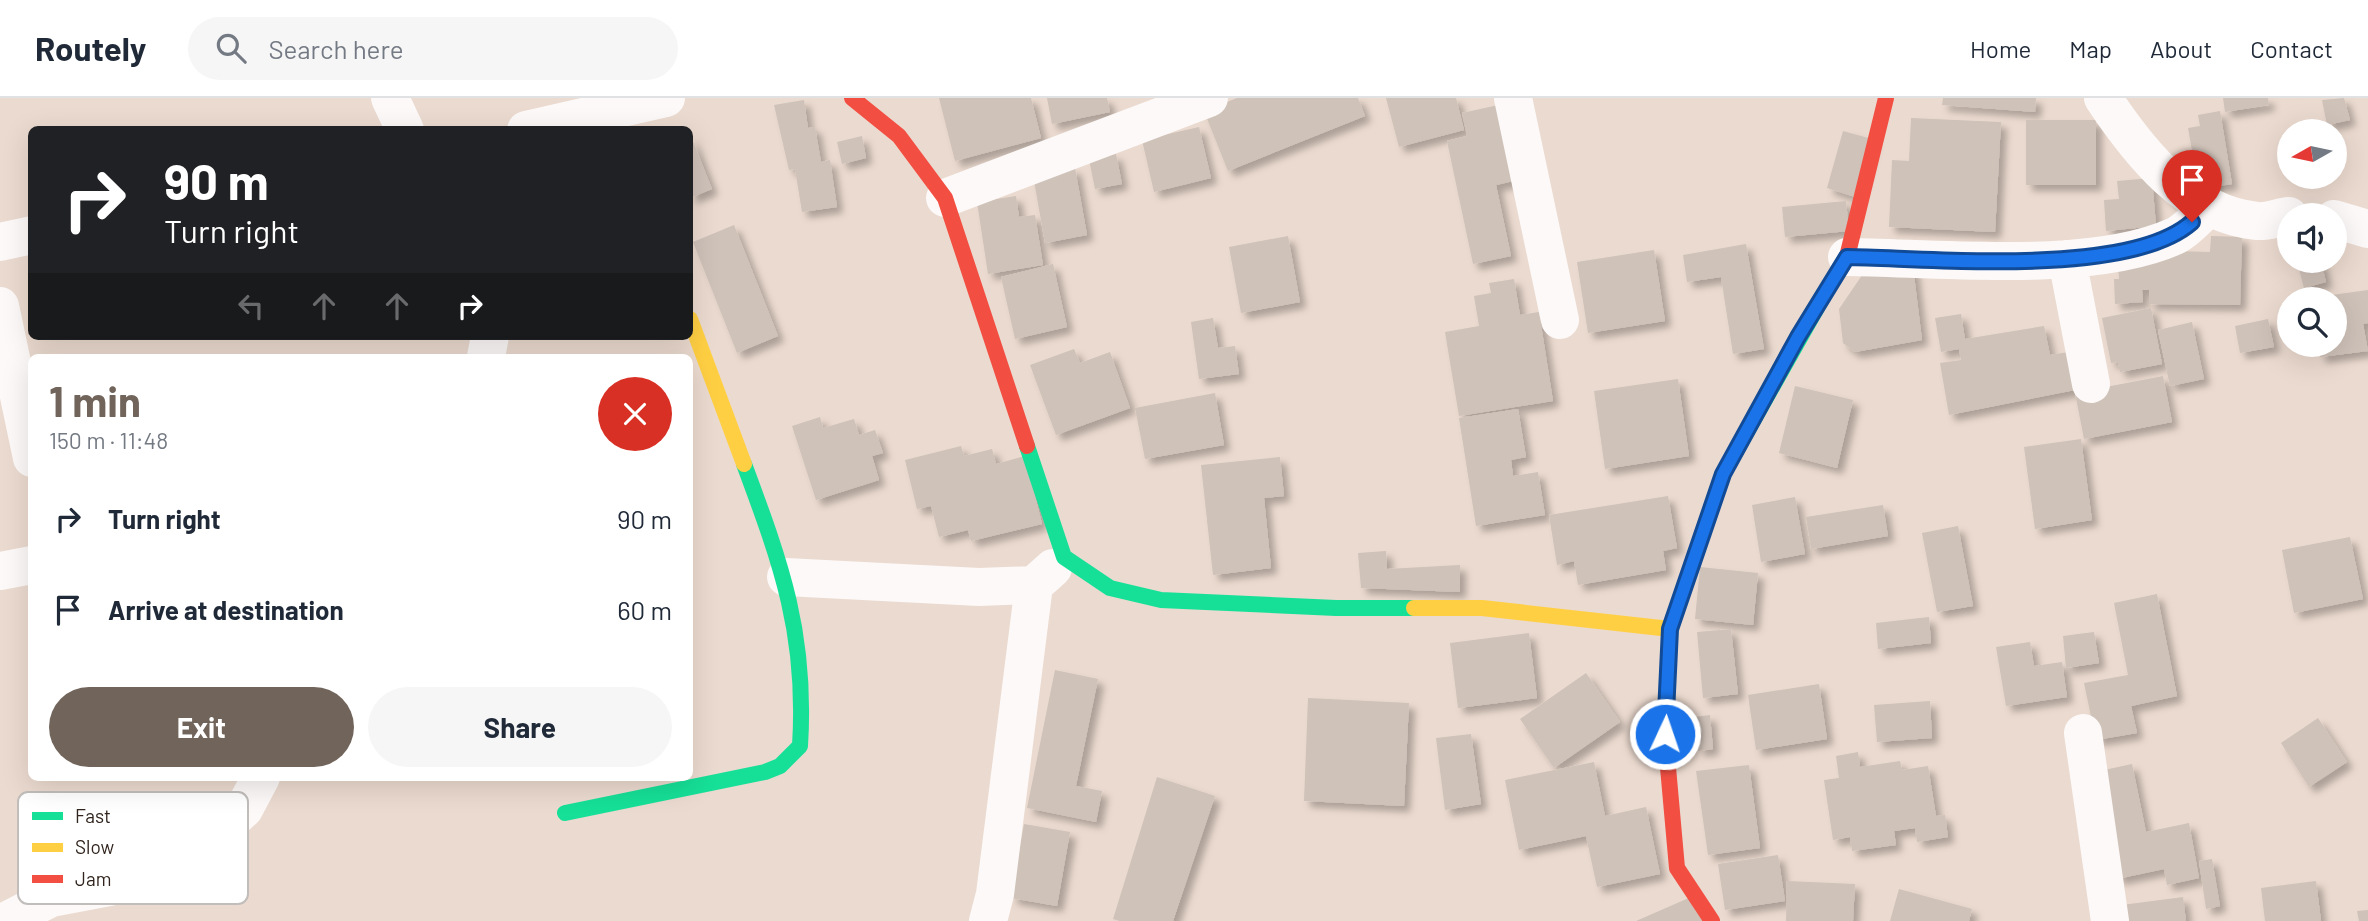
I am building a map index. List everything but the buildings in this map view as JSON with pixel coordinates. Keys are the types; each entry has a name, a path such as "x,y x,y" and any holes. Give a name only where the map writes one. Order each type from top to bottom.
{"street":[{"path":"390,98 403,126"},
{"path":"546,126 612,113 666,98"},
{"path":"852,98 899,136 945,198 1064,557 1110,588 1161,600 1336,608 1482,608 1670,629"},
{"path":"945,198 1209,98"},
{"path":"1513,98 1560,320"},
{"path":"1712,921 1677,868 1665,734 1670,629 1723,474 1798,337 1847,257 1886,98"},
{"path":"2102,98 2136,148 2207,209 2259,222 2277,218"},
{"path":"1847,257 2067,259 2139,248 2177,236 2207,209"},
{"path":"2347,223 2368,229"},
{"path":"0,242 28,236"},
{"path":"2067,259 2091,384"},
{"path":"0,306 28,439"},
{"path":"565,813 765,772 792,757 800,747 803,673 786,577 693,327"},
{"path":"988,921 995,894 1034,585 1064,557"},
{"path":"0,571 28,566"},
{"path":"786,577 979,587 1034,585"},
{"path":"2082,733 2110,921"},
{"path":"248,801 259,781"},
{"path":"6,921 39,904"}],"traffic: fast":[{"path":"1678,605 1723,474 1832,281"},
{"path":"1027,446 1064,557 1110,588 1161,600 1336,608 1414,608"},
{"path":"565,813 765,772 780,766 800,746 800,669 789,602 770,535 744,464"}],"traffic: slow":[{"path":"693,327 744,464"},
{"path":"1414,608 1482,608 1670,629"}],"traffic: jam":[{"path":"852,98 899,136 945,198 1027,446"},
{"path":"1832,281 1847,257 1886,98"},
{"path":"1678,605 1670,629 1665,734 1677,868 1712,921"}],"route":[{"path":"1665,734 1670,629 1723,474 1798,337 1847,257 2056,260 2139,248 2177,236 2192,222"}]}
